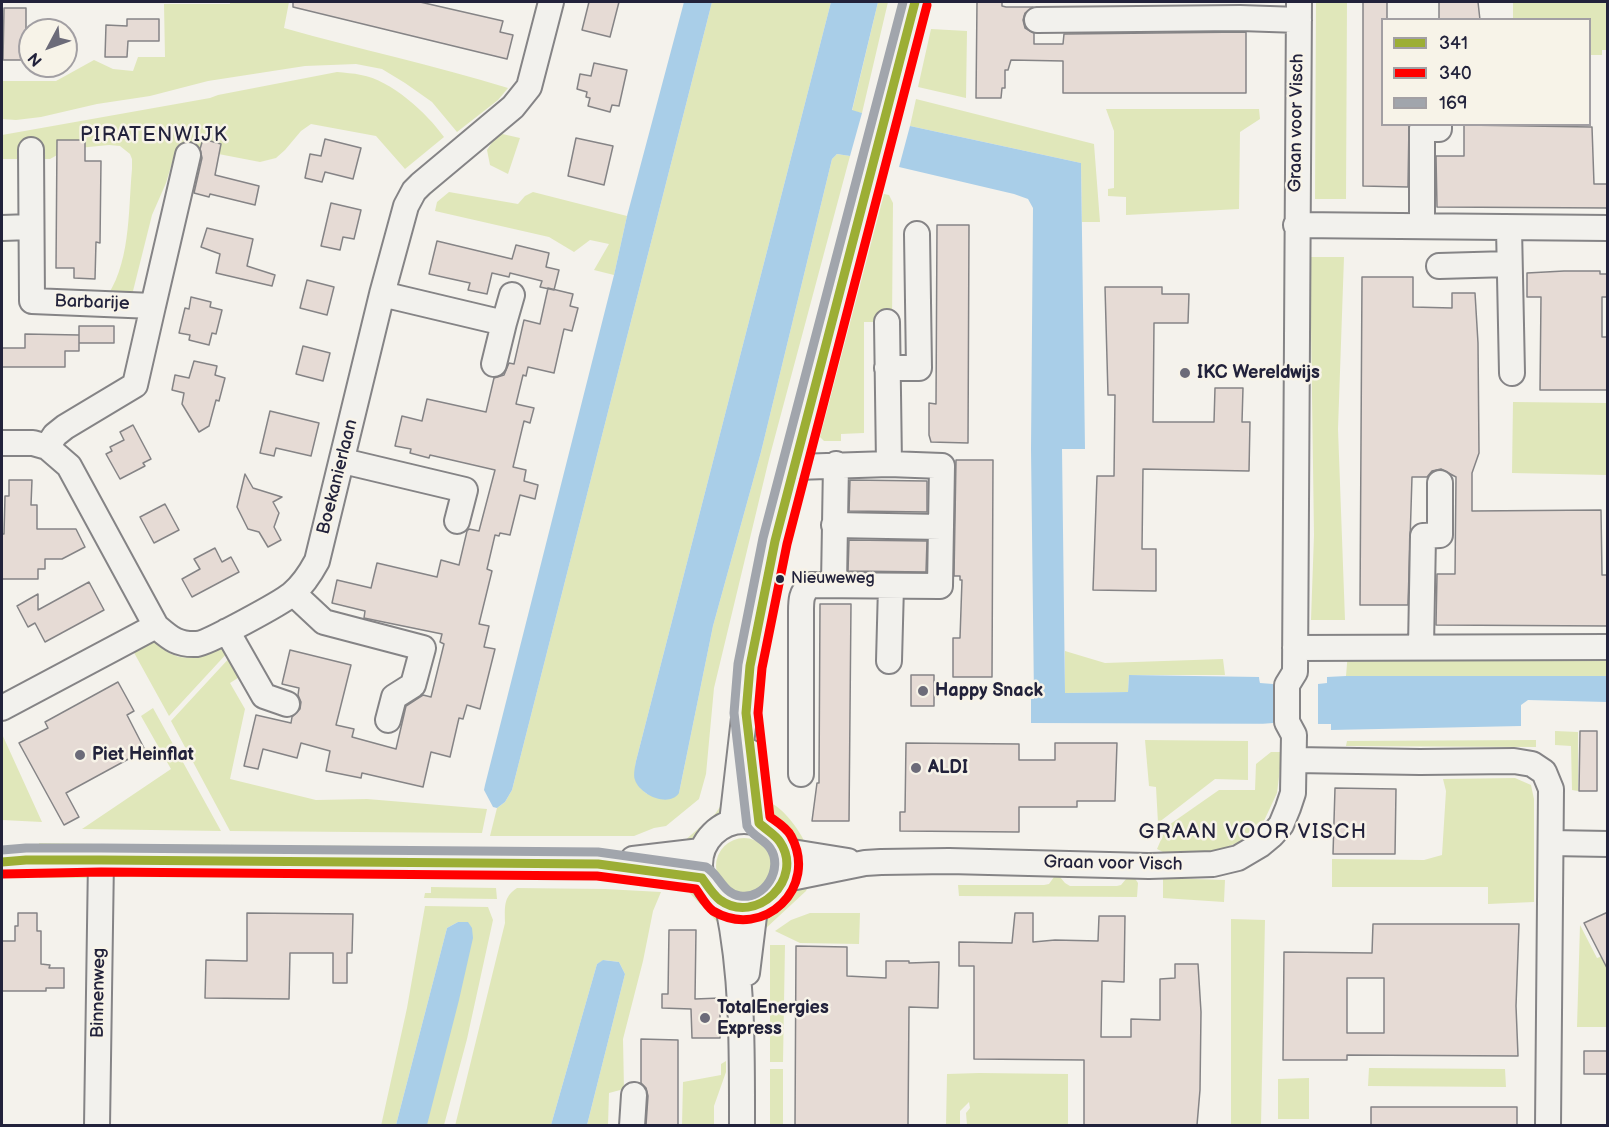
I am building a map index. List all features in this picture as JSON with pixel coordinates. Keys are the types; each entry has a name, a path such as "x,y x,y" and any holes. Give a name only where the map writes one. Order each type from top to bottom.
{"street":[{"name":"Boekanierlaan","path":"47,447 69,466 156,626 174,642 199,644 293,593 309,576 317,561 382,294 406,206 414,191 513,107 529,87 548,2"},
{"path":"732,822 750,666 767,577 915,2"},
{"name":"Graan voor Visch","path":"786,851 865,863 949,861 1149,866 1225,863 1260,845 1281,825 1293,793 1294,735 1302,722 1303,684 1295,672 1299,11 1239,10 1037,20"},
{"path":"1422,225 1422,129 1439,129 1439,126"},
{"name":"Barbarije","path":"31,150 32,301 153,306"},
{"name":"Barbarije","path":"47,447 55,435 65,427 135,385 188,155"},
{"path":"1296,225 1608,228"},
{"path":"2,228 30,227"},
{"path":"1509,228 1512,374"},
{"path":"887,368 919,368 917,234"},
{"path":"1439,266 1509,264"},
{"path":"382,294 504,323"},
{"path":"494,364 512,295"},
{"path":"887,322 889,464"},
{"path":"2,443 47,447"},
{"path":"343,461 467,481 457,521"},
{"path":"796,467 836,464 942,466 940,586 834,584 810,585 804,590 801,597 801,774"},
{"path":"834,584 836,464"},
{"path":"1421,647 1423,536 1440,535 1440,483"},
{"path":"834,525 941,527"},
{"path":"889,661 891,586"},
{"path":"293,593 324,622 423,648 413,685 394,697 388,720"},
{"path":"2,708 156,626"},
{"path":"227,630 264,696 287,704"},
{"path":"1295,648 1608,647"},
{"path":"746,713 759,823"},
{"path":"1295,760 1420,762 1514,760 1532,764 1544,772 1551,789 1548,1125"},
{"path":"746,820 759,823 780,839 786,851 789,864 786,879 779,892 769,902 755,908 740,909 728,906 707,890 699,866 701,851 708,838 719,828 732,822 746,820"},
{"path":"1551,843 1608,844"},
{"path":"598,864 701,851"},
{"path":"2,857 26,860"},
{"path":"2,862 101,860 598,864 702,878"},
{"name":"Binnenweg","path":"98,1125 101,860"},
{"name":"Graan voor Visch","path":"786,879 865,863"},
{"path":"728,906 734,932 741,1008 742,1125"},
{"path":"741,1008 755,908"},
{"path":"632,1125 634,1095"}],"green space":[{"path":"230,2 289,2 284,28 508,88 498,100 457,132 432,102 405,83 382,69 356,64 305,66 208,81 150,96 97,104 41,117 2,119 2,81 56,81 61,78 78,78 78,69 94,60 113,69 133,71 138,57 165,57 164,4 230,4"},
{"path":"712,2 831,2 636,761 636,779 647,794 679,793 713,626 761,452 832,159 837,154 850,156 769,459 714,688 706,774 699,799 666,826 634,836 490,836 497,808 505,802 512,790"},
{"path":"878,2 888,2 862,113 852,111"},
{"path":"1316,2 1347,2 1346,199 1315,199"},
{"path":"1513,2 1607,2 1607,50 1602,50 1602,55 1591,55 1591,18 1513,18"},
{"path":"931,29 967,31 966,98 918,87"},
{"path":"337,72 372,78 396,90 418,108 444,137 405,169 376,136 311,124 301,131 276,158 260,162 177,146 166,183 152,215 130,303 103,302 119,272 127,239 132,169 130,154 120,146 109,145 68,149 50,159 2,159 2,135 210,98"},
{"path":"916,99 1094,144 1100,222 1082,222 1081,163 910,126"},
{"path":"1106,109 1259,109 1260,119 1240,132 1239,209 1126,215 1126,197 1108,196 1108,189 1114,188 1114,131"},
{"path":"498,133 520,138 508,174 490,165 487,150"},
{"path":"449,192 518,204 525,196 533,192 627,216 614,275 594,270 609,244 590,240 574,252 549,237 435,211 437,202"},
{"path":"884,194 889,195 893,203 892,322 864,322 864,433 841,434 841,441 824,441 820,437"},
{"path":"1310,257 1344,257 1338,429 1345,620 1311,620 1314,535"},
{"path":"1513,402 1607,403 1607,475 1512,473"},
{"path":"151,639 161,648 179,657 196,656 226,642 230,650 169,716 132,649"},
{"path":"1065,651 1105,663 1223,659 1225,675 1129,675 1128,692 1065,693"},
{"path":"1348,652 1607,655 1607,676 1346,676"},
{"path":"233,654 244,674 230,683 245,709 230,779 316,800 367,799 487,809 482,833 230,831 171,721"},
{"path":"153,708 221,831 82,829 171,769 141,716"},
{"path":"1555,731 1578,732 1578,791 1572,790 1571,746 1555,745"},
{"path":"2,734 42,822 2,820"},
{"path":"1145,740 1248,741 1248,780 1215,779 1158,823 1156,787 1149,786"},
{"path":"1536,740 1536,747 1346,746 1347,741"},
{"path":"1271,752 1282,752 1277,793 1263,823 1241,841 1214,853 1163,852 1157,849 1163,835 1156,834 1219,790 1255,790 1256,764"},
{"path":"1515,778 1531,785 1534,799 1534,902 1488,904 1488,887 1332,887 1332,859 1424,860 1442,855 1446,791 1443,779"},
{"path":"724,801 725,814 688,845 683,842 715,814"},
{"path":"769,802 781,810 792,822 808,849 793,841 775,824 762,803"},
{"path":"744,838 755,840 764,846 770,855 772,866 770,877 764,886 755,892 744,894 733,892 724,886 718,877 716,866 718,855 724,846 733,840"},
{"path":"39,843 96,844 96,851 39,851"},
{"path":"106,844 379,846 398,851 106,852"},
{"path":"39,869 80,870 88,874 88,878 39,878"},
{"path":"118,870 396,873 369,878 111,877"},
{"path":"1054,877 1060,877 1070,886 1117,886 1126,879 1134,877 1138,883 1137,897 959,896 958,885 1044,885 1049,884"},
{"path":"1163,878 1225,880 1224,902 1163,898"},
{"path":"806,883 808,886 806,891 765,929 761,929 764,920 774,907 792,891"},
{"path":"682,885 694,887 718,912 723,928"},
{"path":"431,887 496,888 497,899 424,898 425,893 431,893"},
{"path":"517,888 661,892 653,911 623,1039 624,1089 609,1093 608,1125 587,1125 625,974 619,962 604,960 597,964 551,1125 455,1126 505,923 507,899"},
{"path":"425,906 488,907 493,920 467,1039 444,1125 426,1125 472,930 467,922 458,922 447,928 396,1125 381,1126 407,1008"},
{"path":"810,913 860,913 859,944 800,943 775,931 791,920"},
{"path":"1231,919 1265,920 1261,1125 1231,1125"},
{"path":"1580,925 1597,958 1606,955 1607,957 1608,1027 1577,1027"},
{"path":"770,945 785,945 783,1062 770,1062"},
{"path":"726,1061 726,1072 714,1106 714,1125 682,1125 683,1082 721,1075 721,1064"},
{"path":"1369,1068 1505,1069 1506,1087 1368,1086"},
{"path":"770,1069 783,1069 783,1125 770,1125"},
{"path":"947,1074 1068,1074 1068,1125 967,1125 966,1113 970,1108 969,1102 960,1111 960,1125 946,1125"},
{"path":"1309,1078 1309,1119 1278,1119 1278,1079"}],"water":[{"path":"684,2 712,2 512,790 505,802 497,808 493,807 484,790 485,785 627,216"},
{"path":"831,2 878,2 852,110 862,113 850,156 837,154 832,159 761,452 713,626 679,793 669,799 655,798 648,795 635,780 636,761"},
{"path":"910,126 1081,163 1085,449 1062,449 1065,693 1128,692 1129,675 1259,677 1260,683 1327,683 1327,677 1346,676 1607,676 1607,702 1528,700 1521,705 1521,726 1331,730 1331,724 1031,723 1031,699 1034,699 1031,449 1033,208 1028,199 1014,194 899,167"},
{"path":"458,922 468,922 472,928 473,938 427,1125 396,1125 447,928"},
{"path":"603,960 619,962 625,974 587,1125 551,1125 597,964"}],"pier":[{"path":"1259,674 1263,680 1273,681 1324,680 1327,674 1327,683 1318,684 1318,724 1331,724 1331,733 1328,727 1263,727 1263,724 1273,723 1273,684 1260,683"}],"building":[{"path":"293,2 420,2 503,21 500,32 513,35 507,59 293,7"},
{"path":"589,2 619,2 610,37 582,30"},
{"path":"977,2 1002,2 1002,6 1006,7 1033,7 1025,13 1023,20 1025,28 1034,33 1034,44 1063,44 1064,34 1246,32 1246,93 1063,93 1063,61 1011,60 1008,70 1005,70 1005,88 1002,88 1001,98 976,98"},
{"path":"1363,2 1387,2 1387,18 1381,18 1381,126 1409,126 1408,187 1363,186"},
{"path":"1439,2 1478,2 1480,18 1439,18"},
{"path":"4,8 26,8 26,18 18,18 18,60 3,60"},
{"path":"127,19 159,19 159,41 128,41 127,57 105,57 106,25 127,26"},
{"path":"594,63 627,70 619,106 612,105 610,112 588,106 590,98 586,97 587,92 577,89 580,74 591,76"},
{"path":"1464,126 1592,127 1594,184 1608,184 1608,208 1437,207 1436,156 1464,156"},
{"path":"576,138 613,146 604,185 568,176"},
{"path":"203,139 221,144 215,175 259,186 255,205 210,194 209,197 194,193 202,158 200,149"},
{"path":"325,139 361,148 353,179 325,172 322,182 305,178 310,154 321,156"},
{"path":"57,140 85,140 85,161 101,161 100,243 96,242 95,279 74,278 74,268 56,268"},
{"path":"331,203 361,210 354,239 343,237 340,250 321,246"},
{"path":"937,225 969,225 968,443 931,442 929,435 929,403 936,404"},
{"path":"207,228 253,239 247,266 275,275 272,286 216,273 220,254 201,247"},
{"path":"437,241 512,259 516,245 549,253 546,267 559,270 554,290 540,287 542,281 510,273 509,277 492,273 487,294 468,290 470,283 429,274"},
{"path":"1600,271 1600,274 1608,274 1608,297 1602,297 1602,337 1608,337 1608,390 1540,390 1541,297 1527,297 1527,273"},
{"path":"1362,277 1413,277 1413,307 1452,308 1452,293 1475,293 1479,453 1472,473 1472,511 1601,510 1602,575 1608,575 1608,626 1436,625 1437,574 1455,574 1456,477 1441,469 1432,471 1427,477 1412,477 1408,605 1360,605"},
{"path":"307,280 334,287 327,315 300,308"},
{"path":"1105,287 1162,287 1162,294 1189,294 1188,323 1154,323 1153,422 1214,422 1215,388 1243,388 1242,422 1250,422 1249,471 1143,469 1142,549 1156,549 1156,591 1093,590 1097,476 1114,476 1115,395 1108,395"},
{"path":"548,288 573,294 570,306 578,308 572,331 564,329 554,373 528,367 526,376 523,375 516,404 534,408 530,423 524,421 513,467 526,470 524,481 538,485 535,499 520,495 510,535 500,533 499,536 495,535 487,569 492,571 479,624 489,626 484,647 495,649 480,709 467,705 463,719 459,718 450,757 431,752 423,787 362,773 361,778 326,771 330,751 301,743 297,758 263,749 258,769 244,766 256,715 291,723 292,717 300,709 299,688 282,684 290,650 351,665 336,725 354,729 352,737 396,749 406,706 423,695 431,697 444,644 440,642 442,634 364,618 365,611 332,603 337,580 371,588 377,563 437,577 441,560 459,565 467,531 469,529 479,531 495,470 430,455 429,458 410,453 411,449 395,446 402,416 422,421 427,399 486,412 494,378 504,375 509,363 514,364 524,320 540,324"},
{"path":"191,297 211,302 210,307 222,310 216,334 212,333 209,345 189,340 190,335 179,333 185,308 189,309"},
{"path":"79,326 114,326 114,343 79,343"},
{"path":"25,334 79,335 79,351 65,351 65,367 2,367 2,348 25,348"},
{"path":"303,346 330,353 323,381 296,374"},
{"path":"194,361 217,366 215,375 225,378 209,426 199,432 182,404 184,393 172,390 175,375 189,378"},
{"path":"270,411 319,423 311,456 276,448 274,456 260,453"},
{"path":"133,425 151,459 143,463 145,466 120,479 106,454 112,451 110,447 124,440 120,432"},
{"path":"956,460 993,460 992,677 953,677 953,638 960,638 962,580 960,576 954,576"},
{"path":"245,474 253,488 282,497 273,502 279,513 274,527 281,540 268,547 259,532 248,529 237,507"},
{"path":"9,480 32,480 31,505 37,505 37,529 76,529 85,547 62,559 45,559 45,569 38,569 38,579 2,579 2,534 4,534 5,496 9,496"},
{"path":"850,480 927,481 927,512 849,511"},
{"path":"165,504 179,530 154,543 140,517"},
{"path":"849,540 927,541 926,572 848,571"},
{"path":"215,548 222,562 231,557 239,572 192,597 182,579 200,569 194,559"},
{"path":"89,582 104,610 45,642 35,623 28,627 17,606 38,594 38,610"},
{"path":"820,604 851,604 849,821 812,821 817,783 819,783"},
{"name":"Happy Snack","path":"911,675 934,675 934,706 911,706"},
{"name":"Piet Heinflat","path":"118,682 134,711 127,715 145,750 66,793 79,817 64,825 19,743 48,728 45,722"},
{"path":"1580,731 1597,731 1597,791 1579,791"},
{"path":"906,743 1019,744 1019,760 1055,760 1055,743 1117,743 1115,801 1077,801 1077,807 1019,807 1019,832 900,831 900,812 905,812"},
{"path":"1335,788 1396,789 1395,854 1333,854"},
{"path":"1608,912 1608,970 1584,923"},
{"path":"18,913 37,913 37,931 41,931 41,964 50,965 49,968 64,968 64,988 46,988 46,991 2,991 2,941 15,941"},
{"path":"247,913 353,914 352,953 347,953 347,983 333,983 333,953 290,953 289,999 205,998 206,960 247,961"},
{"path":"1015,913 1033,913 1033,942 1098,941 1099,916 1125,916 1124,982 1102,981 1101,1037 1131,1037 1131,1019 1160,1020 1160,979 1175,978 1175,964 1198,964 1201,1012 1197,1125 1084,1125 1084,1060 974,1059 974,966 959,966 959,942 1012,943"},
{"path":"1373,924 1519,924 1516,1006 1518,1056 1347,1055 1347,1060 1283,1060 1284,952 1372,953","holes":["1347,978 1384,978 1384,1033 1347,1033"]},
{"path":"669,930 696,930 695,999 720,998 720,1038 692,1038 691,1009 662,1008 662,994 668,994"},
{"path":"796,946 847,947 847,976 886,978 886,961 939,962 938,1008 909,1007 908,1125 795,1125"},
{"path":"641,1039 678,1040 678,1125 646,1125 648,1096 646,1088 641,1083"},
{"path":"1584,1051 1608,1051 1608,1074 1584,1074"},
{"path":"1371,1107 1517,1107 1517,1125 1371,1125"}],"transit line":[{"name":"169","path":"2,850 101,848 598,852 706,867 729,892 740,896 749,896 764,888 770,881 775,864 770,848 747,826 734,713 738,664 763,538 903,2"},
{"name":"341","path":"759,823 746,713 750,666 775,541 915,2"},
{"name":"340","path":"3,874 101,872 597,876 696,889 713,911 732,918 751,919 767,914 782,904 792,890 798,873 798,855 789,833 770,817 758,713 762,668 787,544 927,5"},
{"name":"341","path":"702,878 717,898 734,906 748,907 761,903 773,895 786,870 786,856 778,839 759,823"},
{"name":"341","path":"2,862 101,860 598,864 702,878"}],"place":[{"name":"IKC Wereldwijs","path":"1185,373"},
{"name":"Nieuweweg","path":"780,579"},
{"name":"Happy Snack","path":"923,691"},
{"name":"Piet Heinflat","path":"80,755"},
{"name":"ALDI","path":"916,768"},
{"name":"TotalEnergies Express","path":"705,1018"}],"district":[{"name":"PIRATENWIJK","path":"154,136"},
{"name":"GRAAN VOOR VISCH","path":"1253,833"}]}
